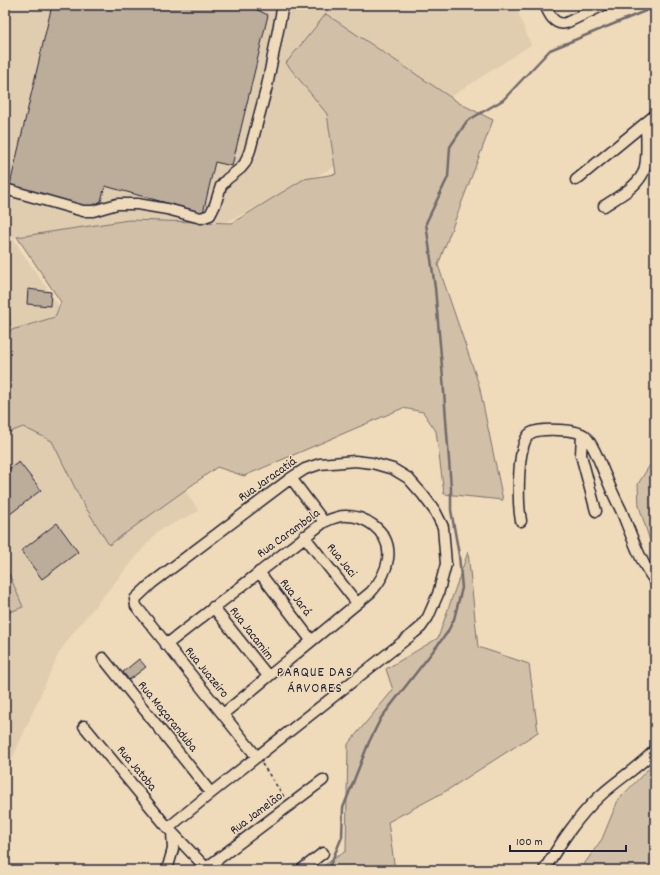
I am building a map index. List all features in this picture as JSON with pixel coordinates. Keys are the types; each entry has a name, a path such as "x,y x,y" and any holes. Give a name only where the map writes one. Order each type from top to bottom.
{"street":[{"path":"5,190 83,211 93,211 117,204 137,204 167,209 195,217 205,218 210,215 216,205 221,186 241,168 245,163 250,150 267,86 283,5"},
{"path":"545,5 551,17 560,24 566,23 598,6"},
{"path":"576,180 646,126 655,115"},
{"path":"646,126 655,136"},
{"path":"604,206 632,186 642,175 645,165 646,126"},
{"path":"520,521 518,499 522,450 526,438 530,434 542,430 582,434 586,437 596,454 636,546 655,581"},
{"path":"582,434 581,455 596,511"},
{"name":"Rua Jaracatiá","path":"136,602 152,583 291,478 305,468 320,464 355,461 372,462 393,469 408,478 423,495 435,511 443,527 446,564 443,579 432,608 421,627 399,646 211,793 170,830"},
{"path":"291,478 324,522"},
{"name":"Rua Carambola","path":"166,645 304,536 324,522 341,516 357,517 372,524 384,536 388,549 388,558 383,575 371,592 223,714"},
{"name":"Rua Jaci","path":"304,536 357,603"},
{"name":"Rua Jará","path":"259,572 311,640"},
{"name":"Rua Juazeiro","path":"136,602 166,645 257,757"},
{"name":"Rua Jacamim","path":"213,607 268,676"},
{"name":"Rua Maçaranduba","path":"103,658 211,793"},
{"name":"Rua Jatoba","path":"84,726 170,830 207,869"},
{"path":"544,870 557,848 585,812 600,796 646,760 655,750"},
{"name":"Rua Jamelão","path":"207,869 323,780"},
{"path":"167,870 173,849 170,830"},
{"path":"300,870 323,853"}],"path":[{"path":"257,757 290,806"}],"shaded area":[{"path":"5,5 515,5 531,45 375,146 229,221 5,238"},
{"path":"326,14 459,103 493,120 438,265 479,385 503,500 444,494 436,431 423,412 403,408 244,476 217,467 109,545 81,500 52,441 23,427 5,434 5,332 55,317 61,302 17,237 129,220 232,223 304,179 336,174 327,114 286,63"},
{"path":"13,239 199,511 158,531 76,629 59,653 5,775 5,240"},
{"path":"655,457 655,557 639,506 638,484"},
{"path":"468,552 478,647 529,664 538,732 446,791 388,822 395,870 317,870 346,851 348,744 393,690 386,669 438,638"},
{"path":"9,574 23,607 5,614 5,575"},
{"path":"655,762 655,870 580,870 602,839 618,800"}],"building":[{"path":"52,5 252,5 251,7 268,15 232,166 215,162 203,213 105,186 101,201 89,208 9,189"},
{"path":"5,289 7,289 10,325 5,325"},
{"path":"28,289 51,292 50,306 27,304"},
{"path":"19,462 41,490 5,518 5,472"},
{"path":"57,523 78,552 42,579 21,551"},
{"path":"139,659 146,667 129,680 123,672"}],"waterway":[{"path":"328,870 342,837 343,808 369,742 381,718 447,633 454,619 462,588 459,555 451,510 451,488 443,378 435,288 426,223 448,177 450,147 467,121 503,100 550,50 655,7"}],"district":[{"name":"PARQUE DAS ÁRVORES","path":"315,682"}]}
